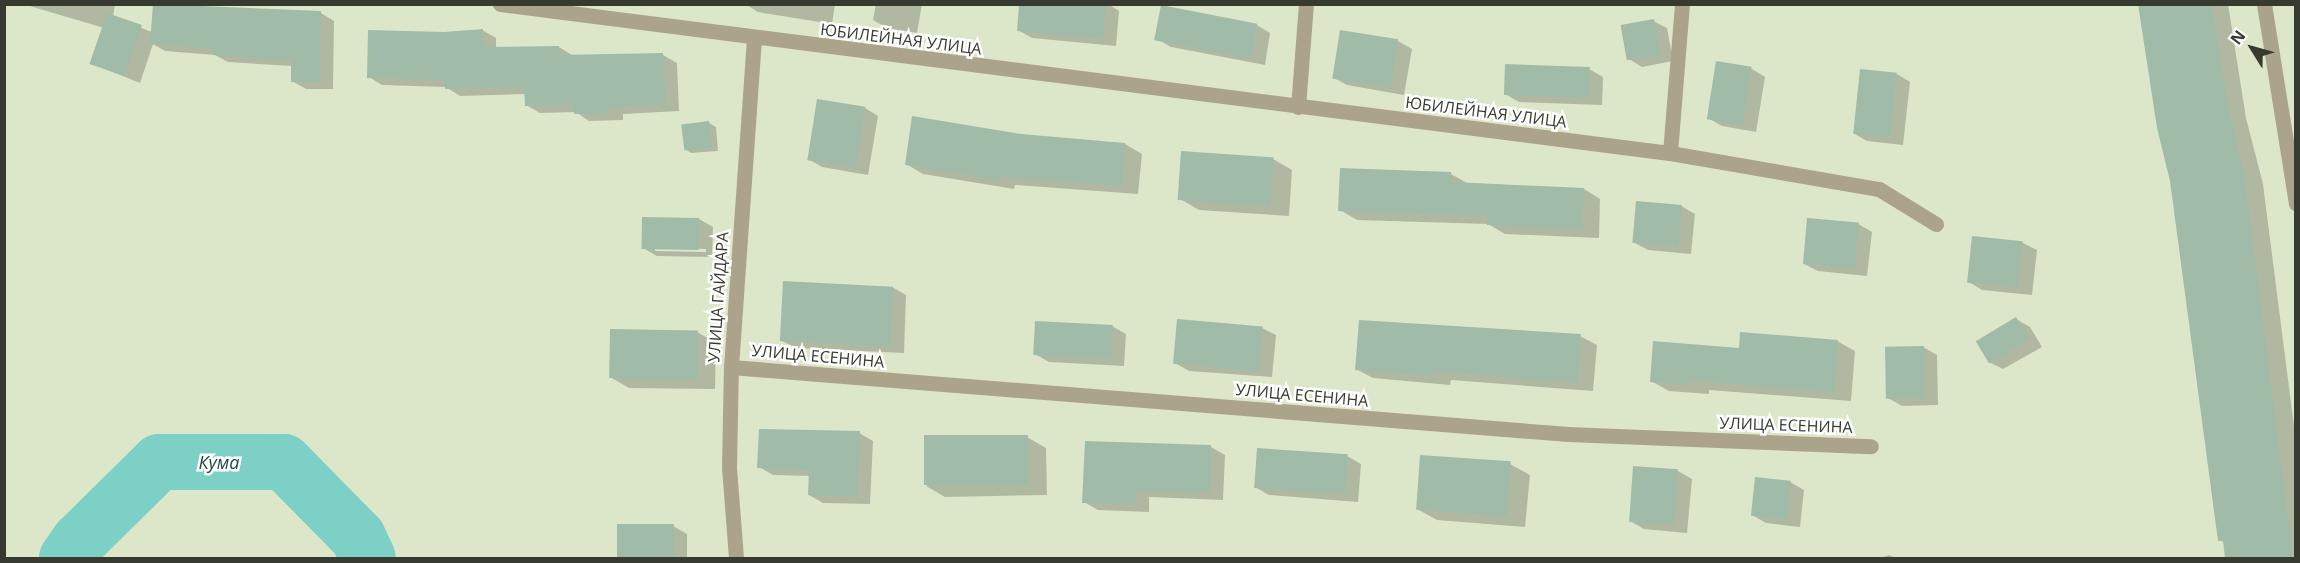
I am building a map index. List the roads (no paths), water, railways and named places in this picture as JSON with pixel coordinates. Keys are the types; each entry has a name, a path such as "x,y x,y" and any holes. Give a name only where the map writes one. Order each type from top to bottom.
{"street":[{"name":"ЮБИЛЕЙНАЯ УЛИЦА","path":"500,4 754,39 1670,153 1879,189 1936,224"},
{"path":"1298,107 1306,4"},
{"path":"1670,153 1682,4"},
{"path":"2264,4 2295,203"},
{"name":"УЛИЦА ГАЙДАРА","path":"736,558 729,468 731,367 754,39"},
{"name":"УЛИЦА ЕСЕНИНА","path":"731,367 1568,434 1871,446"}],"waterway":[{"name":"Кума","path":"67,558 79,541 159,462 284,462 358,537 368,558"}]}
